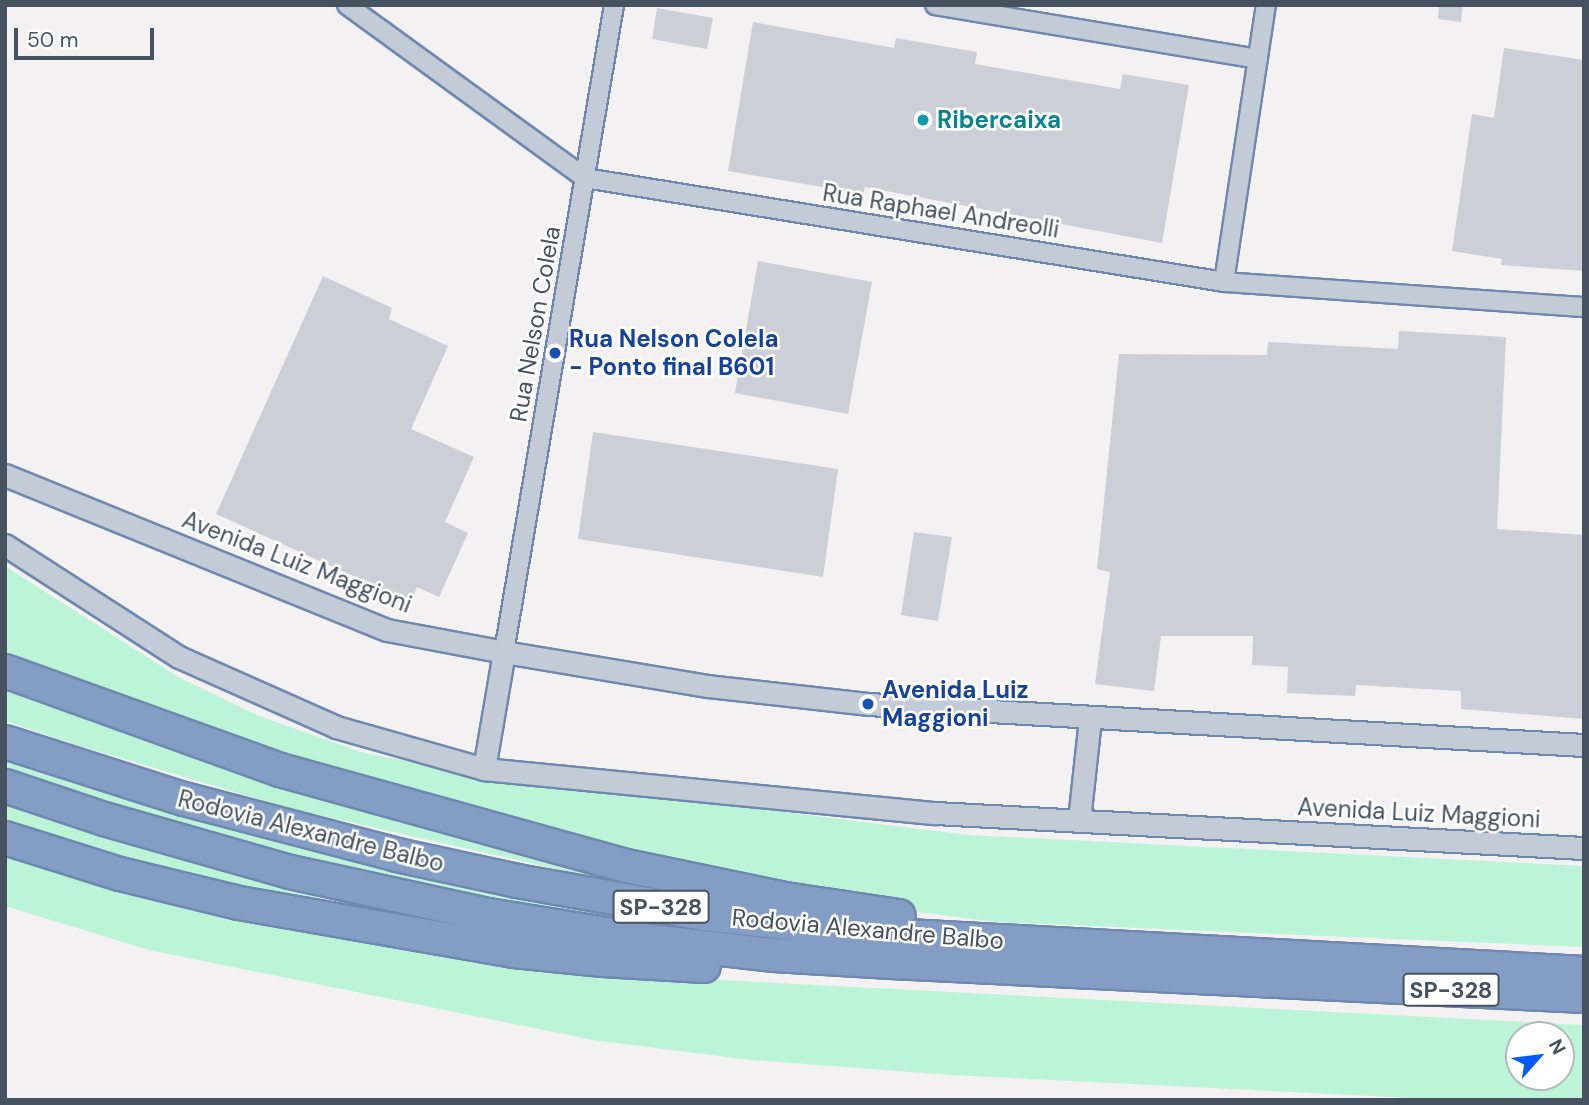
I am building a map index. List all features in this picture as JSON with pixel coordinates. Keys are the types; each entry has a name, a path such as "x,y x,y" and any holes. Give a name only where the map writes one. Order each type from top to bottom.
{"highway":[{"path":"5,671 280,770 626,866 785,899 1129,950"},
{"name":"Rodovia Alexandre Balbo","path":"5,742 196,802 397,855 517,881 705,914 802,927 1129,950 1584,973"},
{"name":"Rodovia Alexandre Balbo","path":"5,786 104,819 290,872 488,915 640,939 774,955 1584,996"},
{"path":"5,838 120,874 239,903 514,951 673,965 1034,970"},
{"path":"1336,960 1584,961"}],"street":[{"name":"Rua Raphael Andreolli","path":"347,5 585,178 1224,282 1584,307"},
{"name":"Rua Nelson Colela","path":"504,652 614,5"},
{"path":"935,5 1258,60"},
{"path":"1224,282 1266,5"},
{"name":"Avenida Luiz Maggioni","path":"5,475 387,630 504,652 708,686 867,704 1584,746"},
{"name":"Avenida Luiz Maggioni","path":"5,545 179,657 336,727 484,769 935,813 1584,848"},
{"path":"484,769 504,652"},
{"path":"1079,820 1090,718"}],"green space":[{"path":"5,566 180,678 259,716 364,753 489,776 969,835 1584,866 1584,947 996,922 864,905 764,887 309,765 5,660"},
{"path":"5,686 179,750 610,876 606,880 296,810 77,745 5,721"},
{"path":"5,754 660,918 657,933 373,881 5,776"},
{"path":"5,805 112,841 317,897 328,903 226,890 5,828"},
{"path":"5,849 623,975 1507,1021 1505,1021 1505,1091 1575,1091 1575,1025 1584,1025 1584,1100 1453,1100 951,1075 751,1060 593,1040 149,950 5,906"}],"building":[{"path":"1439,5 1463,5 1461,22 1438,19"},
{"path":"657,8 713,18 707,49 652,39"},
{"path":"753,22 894,48 896,38 977,52 975,64 1120,89 1123,74 1189,85 1162,243 865,187 863,194 728,171"},
{"path":"1504,48 1584,60 1584,271 1501,265 1502,259 1452,251 1472,114 1494,118"},
{"path":"758,261 872,282 848,414 735,393"},
{"path":"323,276 392,308 389,319 448,346 411,429 474,457 445,522 468,533 439,597 417,587 411,602 216,514"},
{"path":"1399,331 1506,337 1497,529 1584,535 1584,719 1461,709 1461,691 1356,685 1355,696 1287,693 1288,667 1252,665 1253,636 1161,636 1154,691 1095,684 1110,572 1097,569 1119,354 1267,355 1268,342 1398,349"},
{"path":"593,432 838,469 823,577 578,539"},
{"path":"914,532 952,537 938,621 901,615"}],"place":[{"name":"Ribercaixa","path":"923,120"},
{"name":"Rua Nelson Colela - Ponto final B601","path":"555,353"},
{"name":"Avenida Luiz Maggioni","path":"868,704"}]}
